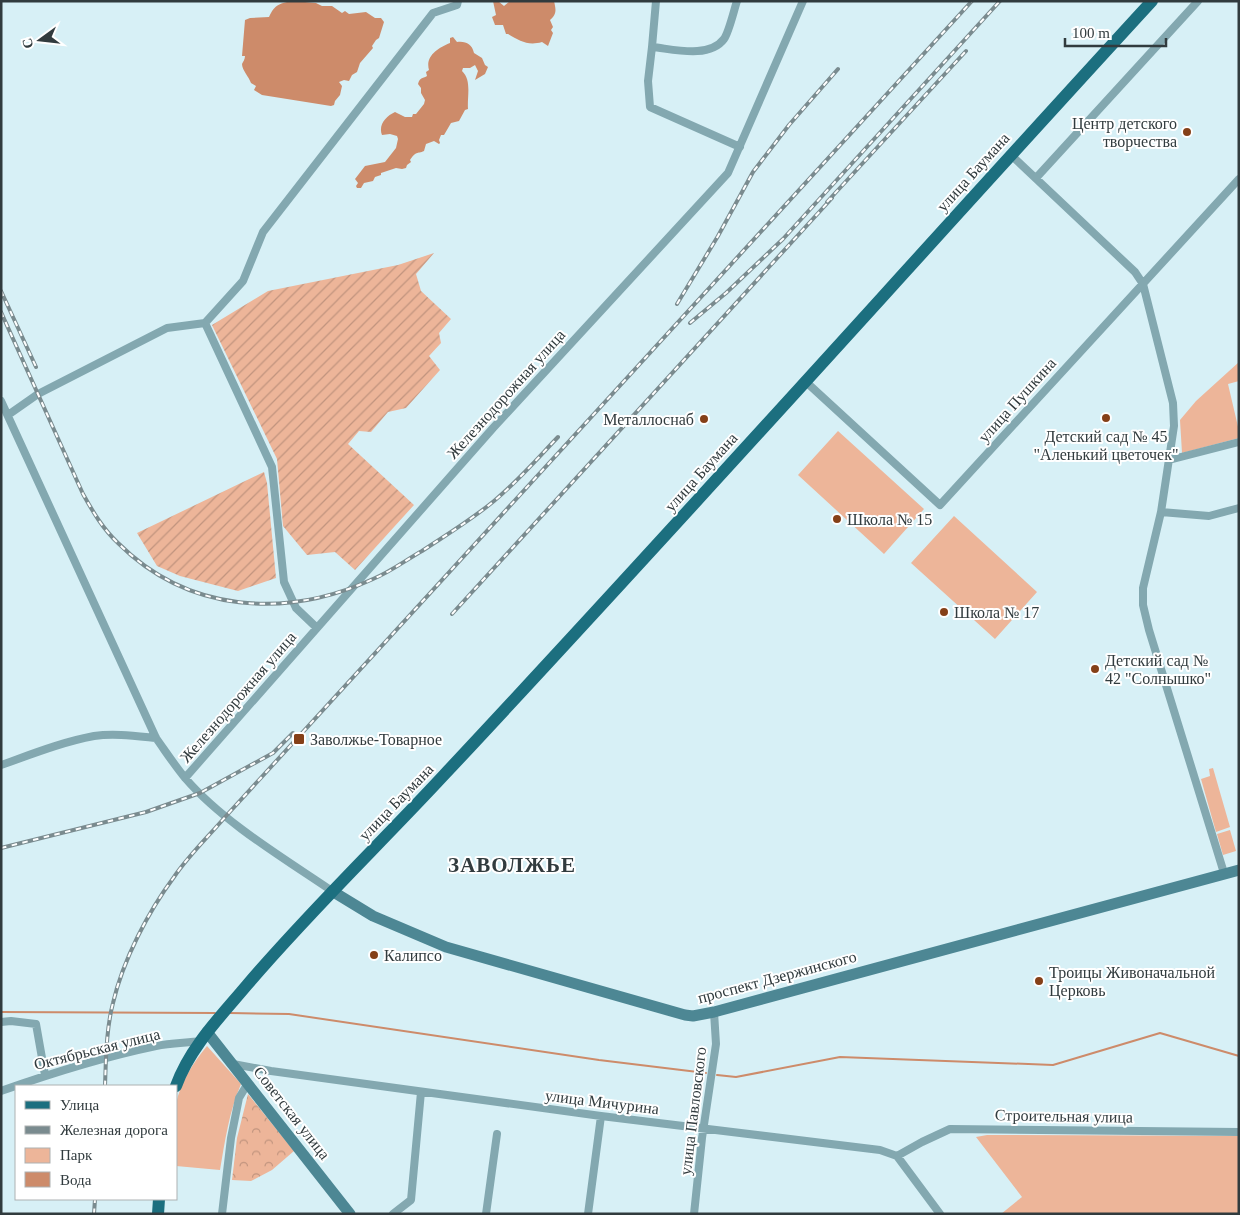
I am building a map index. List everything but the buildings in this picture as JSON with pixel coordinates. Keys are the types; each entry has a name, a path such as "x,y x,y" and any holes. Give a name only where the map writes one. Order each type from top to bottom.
{"main road":[{"name":"улица Баумана","path":"176,1085 183,1068 204,1036 269,960 620,585 1152,1"},
{"path":"158,1214 159,1200"}],"street":[{"path":"8,415 38,394 167,328 205,323 243,281 263,232 433,13 457,5 458,1"},
{"path":"656,1 648,81 650,107 740,147"},
{"path":"652,47 700,51 713,47 724,38 737,1"},
{"name":"Железнодорожная улица","path":"185,778 493,428 728,173 803,1"},
{"path":"1036,178 1198,1"},
{"path":"1011,155 1135,272 1143,284 1173,403 1174,426 1161,512 1143,588 1143,605 1224,873"},
{"name":"улица Пушкина","path":"805,381 940,505 1239,179"},
{"path":"205,323 272,467 284,582 296,608 317,628"},
{"path":"1,401 156,738 185,778 200,793 230,819 277,854 332,891"},
{"path":"1169,460 1239,442"},
{"path":"1161,512 1209,516 1239,508"},
{"path":"1,765 53,747 96,736 127,735 156,738"},
{"name":"проспект Дзержинского","path":"332,891 373,916 446,947 693,1016 714,1012 1239,870"},
{"name":"улица Павловского","path":"694,1214 703,1128 716,1044 714,1012"},
{"path":"1,1022 11,1021 36,1024 46,1075"},
{"name":"Советская улица","path":"204,1036 233,1064 350,1214"},
{"name":"Октябрьская улица","path":"18,1085 46,1075 157,1046 204,1036"},
{"name":"улица Мичурина","path":"233,1064 601,1116 880,1150 897,1156"},
{"path":"222,1214 231,1138 239,1098 248,1083"},
{"name":"Октябрьская улица","path":"1,1091 15,1086"},
{"path":"393,1214 411,1200 421,1092"},
{"path":"588,1214 601,1116"},
{"name":"Строительная улица","path":"897,1156 950,1129 1239,1132"},
{"path":"486,1214 497,1134"},
{"path":"897,1156 940,1214"}],"green space":[{"path":"434,253 416,274 421,291 451,319 439,333 441,343 429,356 440,370 406,408 388,412 371,432 359,431 348,444 414,505 355,570 335,552 307,555 283,526 277,459 212,325 268,291 398,265"},
{"path":"1239,362 1239,381 1228,384 1239,438 1182,453 1180,420 1196,401"},
{"path":"838,431 924,509 884,554 798,475"},
{"path":"264,472 267,483 276,578 238,591 180,576 157,566 137,533"},
{"path":"954,516 1037,592 995,639 911,563"},
{"path":"1213,768 1230,827 1216,832 1201,779 1210,776 1209,769"},
{"path":"1230,830 1236,851 1223,855 1217,834"},
{"path":"207,1046 241,1084 230,1116 220,1170 178,1166 178,1096 197,1059"},
{"path":"248,1094 294,1151 272,1170 251,1181 232,1180 237,1138"},
{"path":"987,1135 1239,1136 1239,1214 1001,1214 1022,1197 976,1137"}],"water":[{"path":"294,1 332,6 342,13 345,11 349,14 366,12 375,18 381,18 384,22 379,38 360,63 357,72 352,75 349,81 339,82 342,86 340,95 334,105 262,95 254,90 256,86 251,83 243,69 242,64 245,56 242,56 245,20 269,17 273,9 278,5"},
{"path":"493,1 498,1 504,6 510,1 554,1 555,12 550,20 553,33 548,46 542,42 528,43 520,41 506,34 503,25 495,25 492,17 496,15"},
{"path":"453,37 457,42 470,45 474,53 482,58 488,67 485,74 475,80 478,71 475,65 470,68 463,68 462,71 468,84 468,109 465,110 459,121 451,123 444,135 441,135 439,144 434,141 426,144 424,151 414,155 406,168 396,168 381,173 373,181 364,183 361,188 357,188 358,183 355,179 365,166 385,162 396,148 397,136 390,134 382,135 382,124 395,112 405,117 412,117 413,114 416,114 425,100 418,84 420,79 427,76 426,72 429,70 428,65 433,53 450,43 450,38"}],"waterway":[{"path":"1,1012 215,1013"},
{"path":"230,1013 289,1014 599,1060 706,1073"},
{"path":"717,1075 736,1077 840,1057 1053,1065 1160,1033 1239,1056"}],"railway":[{"path":"105,1085 109,1024 117,987 123,970 155,905 186,861 972,1"},
{"path":"690,323 726,293 783,239 1000,1"},
{"path":"827,202 966,51"},
{"path":"677,304 718,236 753,172 789,125 838,69"},
{"path":"452,614 832,198"},
{"path":"1,291 36,367"},
{"path":"1,312 83,494 103,526 118,543 145,566 175,584 207,596 239,602 273,604 306,600 340,592 379,576 422,551 485,508 511,486 558,437"},
{"path":"1,848 146,812 200,793 273,753 293,733"},
{"path":"94,1214 95,1200"}],"place":[{"name":"Центр детского творчества","path":"1187,132"},
{"name":"Детский сад № 45 \"Аленький цветочек\"","path":"1106,418"},
{"name":"Металлоснаб","path":"704,419"},
{"name":"Школа № 15","path":"837,519"},
{"name":"Школа № 17","path":"944,612"},
{"name":"Детский сад № 42 \"Солнышко\"","path":"1095,669"},
{"name":"Заволжье-Товарное","path":"299,739"},
{"name":"Калипсо","path":"374,955"},
{"name":"Троицы Живоначальной Церковь","path":"1039,981"}],"district":[{"name":"ЗАВОЛЖЬЕ","path":"512,865"}]}
